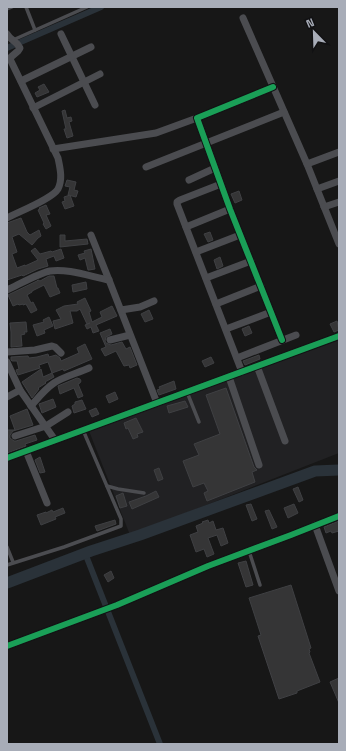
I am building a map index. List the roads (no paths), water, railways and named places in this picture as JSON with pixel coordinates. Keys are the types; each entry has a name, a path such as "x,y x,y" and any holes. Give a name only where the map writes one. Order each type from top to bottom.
{"street":[{"path":"243,18 307,164 339,244"},
{"path":"7,34 16,43 18,51 10,59 58,158 61,175 61,180 57,190 53,194 7,218"},
{"path":"61,34 95,105"},
{"path":"7,45 16,43"},
{"path":"21,81 91,47"},
{"path":"33,108 100,74"},
{"path":"53,149 156,133 273,87"},
{"path":"146,167 284,112"},
{"path":"197,118 230,209 282,340"},
{"path":"307,164 339,152"},
{"path":"189,180 215,168"},
{"path":"317,189 339,181"},
{"path":"221,184 177,202 242,372"},
{"path":"324,208 339,202"},
{"path":"186,227 230,209"},
{"path":"196,252 240,234"},
{"path":"91,235 157,403"},
{"path":"206,278 250,260"},
{"path":"7,290 50,271 65,270 109,280"},
{"path":"216,304 261,286"},
{"path":"121,310 140,308 154,301"},
{"path":"226,329 271,312"},
{"path":"110,340 130,335"},
{"path":"237,358 296,335"},
{"path":"7,458 339,336"},
{"path":"7,352 35,350 52,346 61,353"},
{"path":"7,362 20,390 55,440"},
{"path":"257,366 285,441"},
{"path":"31,406 44,391 60,379 89,368"},
{"path":"229,377 259,465"},
{"path":"7,397 20,390"},
{"path":"15,436 46,426 68,412"},
{"path":"26,451 47,503"},
{"path":"7,646 117,605 208,566 339,516"},
{"path":"315,525 339,591"}],"lane":[{"path":"7,9 12,7"},
{"path":"26,7 35,30"},
{"path":"16,43 35,30 86,7"},
{"path":"188,392 199,422"},
{"path":"7,565 64,547 121,526 121,519 83,430"},
{"path":"107,486 144,493"},
{"path":"7,547 13,562"},
{"path":"250,551 260,585"}],"waterway":[{"path":"7,48 101,7"},
{"path":"7,583 91,551 140,535 315,471 339,470"},
{"path":"85,553 160,744"}]}
